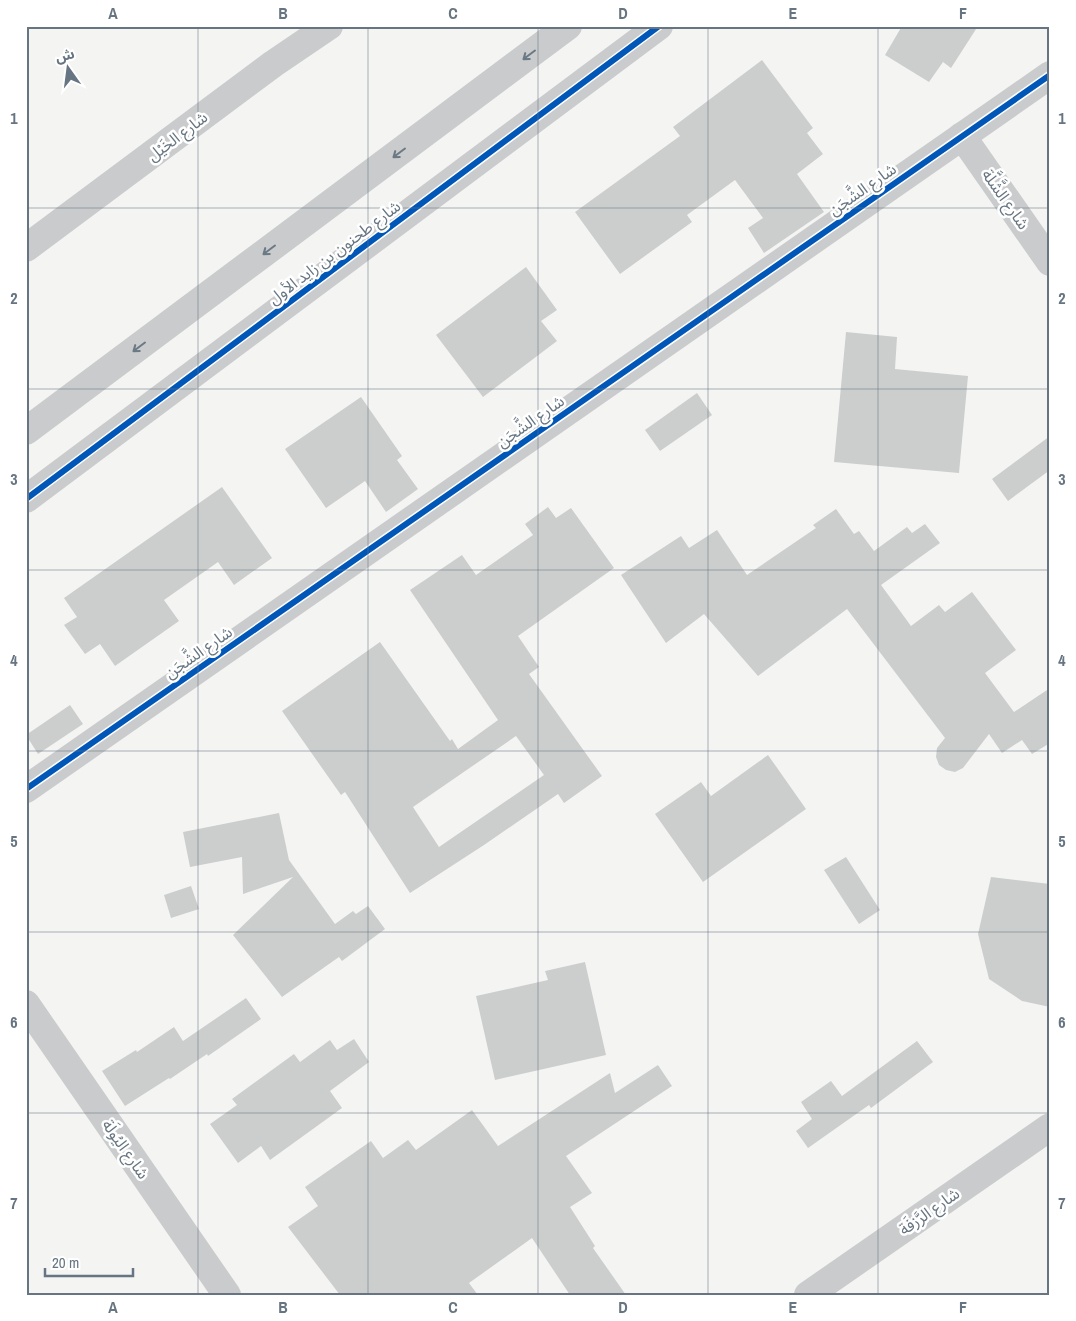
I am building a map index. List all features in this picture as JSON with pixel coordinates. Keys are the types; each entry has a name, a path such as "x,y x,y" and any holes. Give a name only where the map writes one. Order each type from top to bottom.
{"street":[{"name":"شارع الخَيْل","path":"26,248 273,64 329,26"},
{"path":"26,431 568,26"},
{"name":"شارع طحنون بن زايد الأول","path":"26,499 659,26"},
{"name":"شارع الشَّجَن","path":"26,789 1050,75"},
{"name":"شارع الشَّلَّة","path":"962,136 1050,262"},
{"name":"شارع اليُولَة","path":"26,1004 227,1295"},
{"name":"شارع الرَّزفَة","path":"808,1295 1050,1127"}],"building":[{"path":"902,26 978,26 951,68 943,62 929,82 885,55"},
{"path":"762,60 813,128 807,133 823,154 797,174 824,212 764,253 748,228 763,218 735,180 687,215 692,222 620,274 575,212 680,136 673,127"},
{"path":"526,267 557,310 541,321 557,341 483,397 436,335"},
{"path":"846,332 897,337 895,369 968,376 959,473 834,462"},
{"path":"697,393 712,415 660,451 645,430"},
{"path":"361,397 402,456 397,460 418,489 386,512 365,481 326,508 285,449"},
{"path":"1050,436 1050,470 1008,501 992,479"},
{"path":"222,487 272,558 234,585 218,562 164,600 179,621 115,666 100,644 85,654 64,625 77,617 64,598"},
{"path":"548,507 556,518 571,508 614,568 518,636 539,667 529,674 602,776 564,803 558,794 410,893 345,792 341,795 282,711 380,642 450,741 452,739 458,749 498,720 410,590 462,555 476,575 533,535 525,524","holes":["516,736 544,775 439,847 413,807"]},
{"path":"836,509 854,534 859,531 874,551 907,527 912,533 925,524 940,543 881,585 911,626 939,605 945,612 972,592 1016,650 985,673 1014,712 1050,688 1050,743 1032,754 1022,740 1002,753 989,734 963,768 955,772 946,770 939,765 936,757 937,748 945,738 847,609 758,676 704,614 666,643 621,575 681,536 689,548 717,530 747,575 816,528 813,525"},
{"path":"70,705 83,724 38,754 26,735"},
{"path":"768,755 806,809 703,882 655,814 701,782 711,796"},
{"path":"279,813 289,860 335,924 353,911 356,914 368,906 385,929 342,961 339,957 282,997 233,935 293,877 243,894 242,857 190,867 183,832"},
{"path":"846,857 880,910 859,924 824,870"},
{"path":"991,877 1050,884 1050,1007 1022,1001 989,979 978,934"},
{"path":"191,886 199,909 171,918 164,895"},
{"path":"585,962 606,1055 495,1080 476,996 548,980 545,971"},
{"path":"246,998 261,1019 208,1056 207,1054 125,1106 102,1071 136,1050 137,1052 174,1027 183,1041"},
{"path":"354,1039 369,1062 330,1091 342,1108 270,1160 261,1146 238,1163 210,1124 237,1105 232,1099 294,1054 300,1062 330,1040 337,1050"},
{"path":"917,1041 933,1062 871,1108 869,1105 808,1148 796,1131 812,1119 801,1102 831,1081 842,1096"},
{"path":"658,1065 672,1086 566,1156 592,1193 570,1207 595,1246 593,1248 626,1295 570,1295 532,1238 469,1283 478,1295 340,1295 288,1227 318,1206 305,1187 371,1141 383,1158 408,1140 416,1150 472,1110 498,1146 610,1073 615,1093"}],"cycle path":[{"path":"26,499 659,26"},
{"path":"26,789 1050,75"}]}
